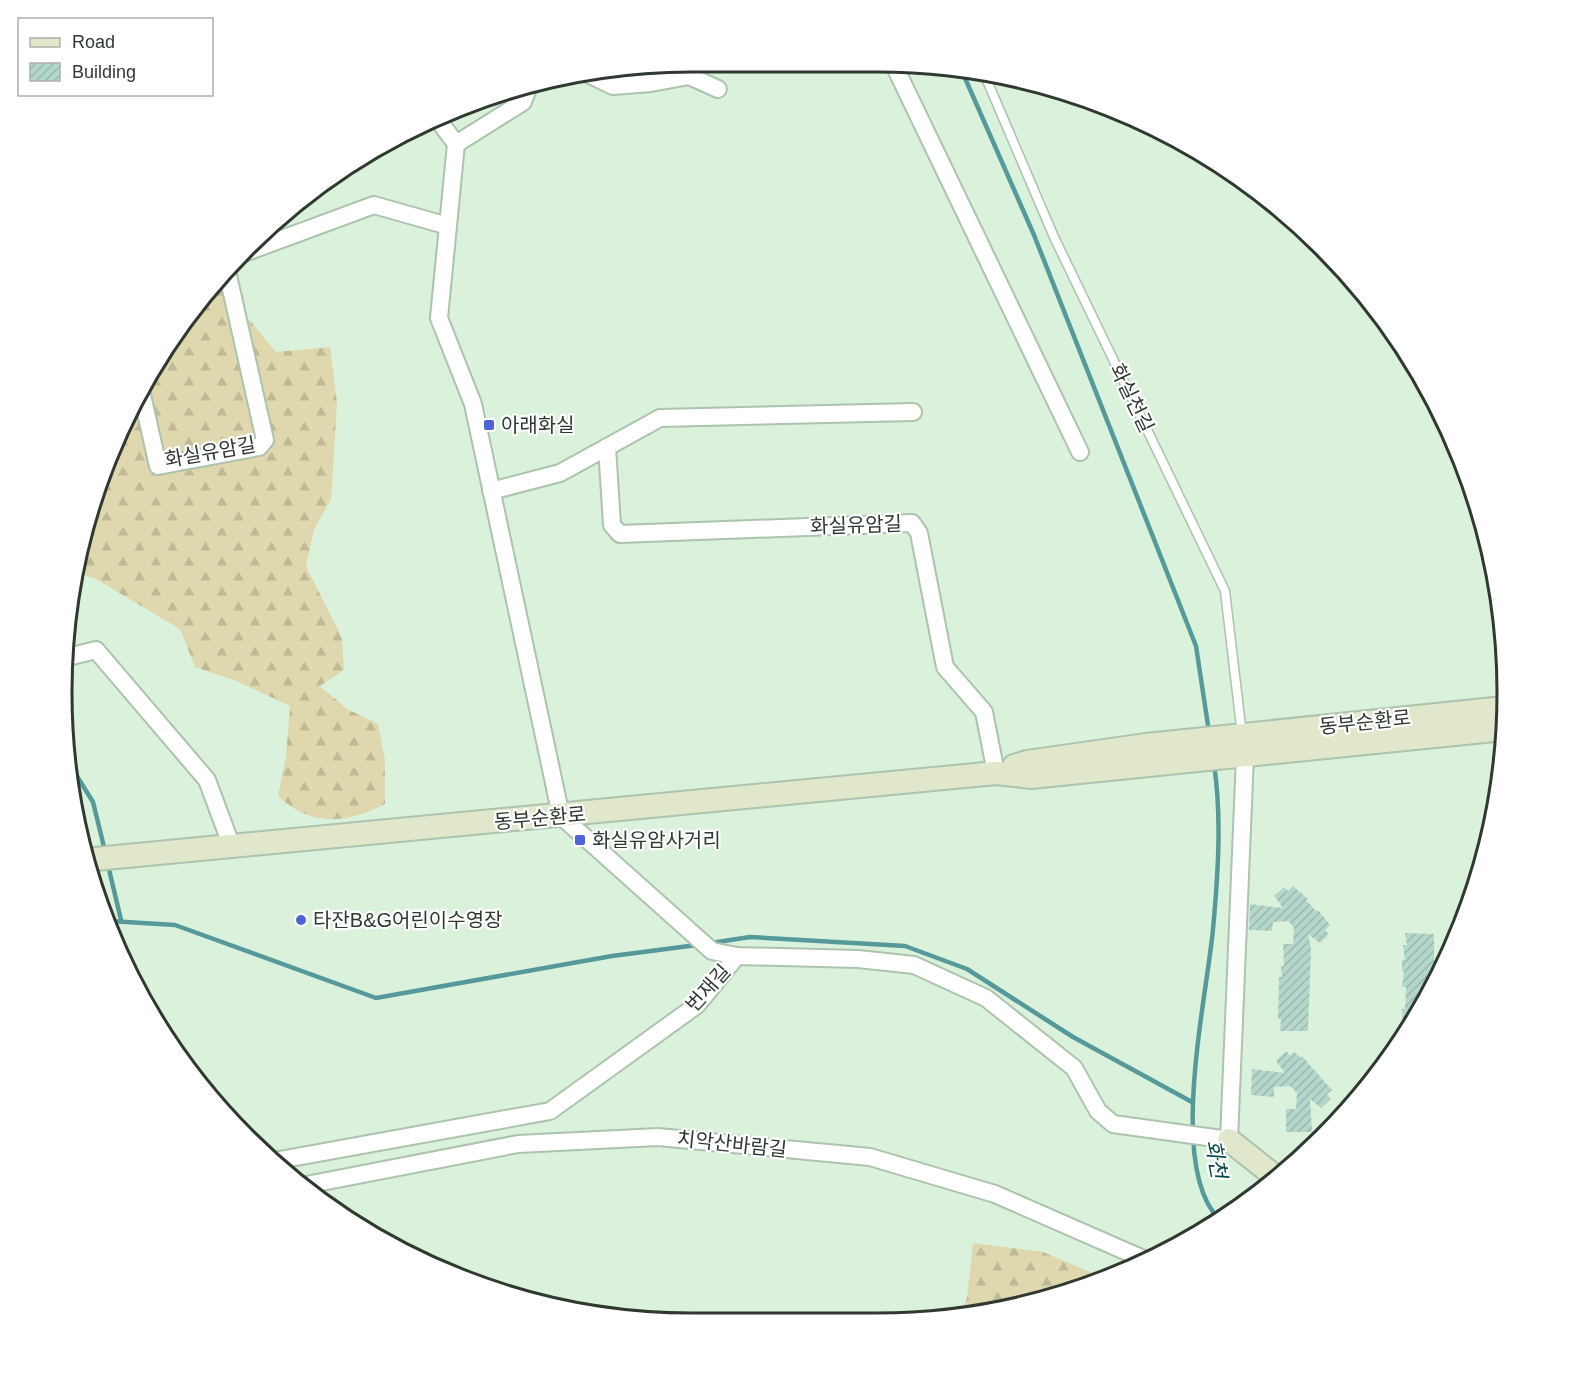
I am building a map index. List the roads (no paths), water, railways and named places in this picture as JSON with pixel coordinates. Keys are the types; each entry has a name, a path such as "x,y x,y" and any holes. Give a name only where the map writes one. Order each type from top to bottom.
{"street":[{"path":"898,73 1080,452"},
{"path":"599,79 613,86 689,76 718,89"},
{"path":"456,144 523,102 526,95"},
{"path":"442,125 456,144 439,318 473,404 561,816 712,951 736,956"},
{"path":"262,246 374,205 448,226"},
{"name":"화실유암길","path":"144,403 158,466 259,447 265,440 229,280"},
{"path":"491,491 560,473 660,418 913,411"},
{"name":"화실유암길","path":"607,447 612,525 620,534 912,523 919,533 945,667 984,712 996,773"},
{"path":"73,656 96,650 207,780 232,847"},
{"name":"동부순환로","path":"1235,746 1497,709"},
{"name":"동부순환로","path":"95,859 996,773 1031,777 1148,754 1235,746 1496,730"},
{"path":"1235,746 1223,1139 1269,1172"},
{"name":"번재길","path":"283,1159 550,1111 697,1005 736,956 858,959 914,966 986,998 1074,1068 1098,1111 1113,1124 1223,1139"},
{"name":"치악산바람길","path":"313,1184 518,1144 658,1137 870,1158 995,1194 1136,1256"}],"lane":[{"name":"화실천길","path":"988,82 1054,237 1225,591 1235,746"}],"waterway":[{"path":"965,78 1034,235 1196,646 1209,732"},
{"name":"화천","path":"1214,764 1219,825 1216,888 1194,1080 1193,1122 1195,1161 1204,1194 1215,1212"},
{"path":"78,777 93,802 105,851"},
{"path":"108,865 121,920"},
{"path":"116,921 175,925 376,998 612,956 697,945"},
{"path":"711,943 750,937 905,946 967,969 1073,1037 1192,1102"}],"place":[{"name":"아래화실","path":"489,425"},
{"name":"화실유암사거리","path":"580,840"},
{"name":"타잔B&G어린이수영장","path":"301,920"}]}
